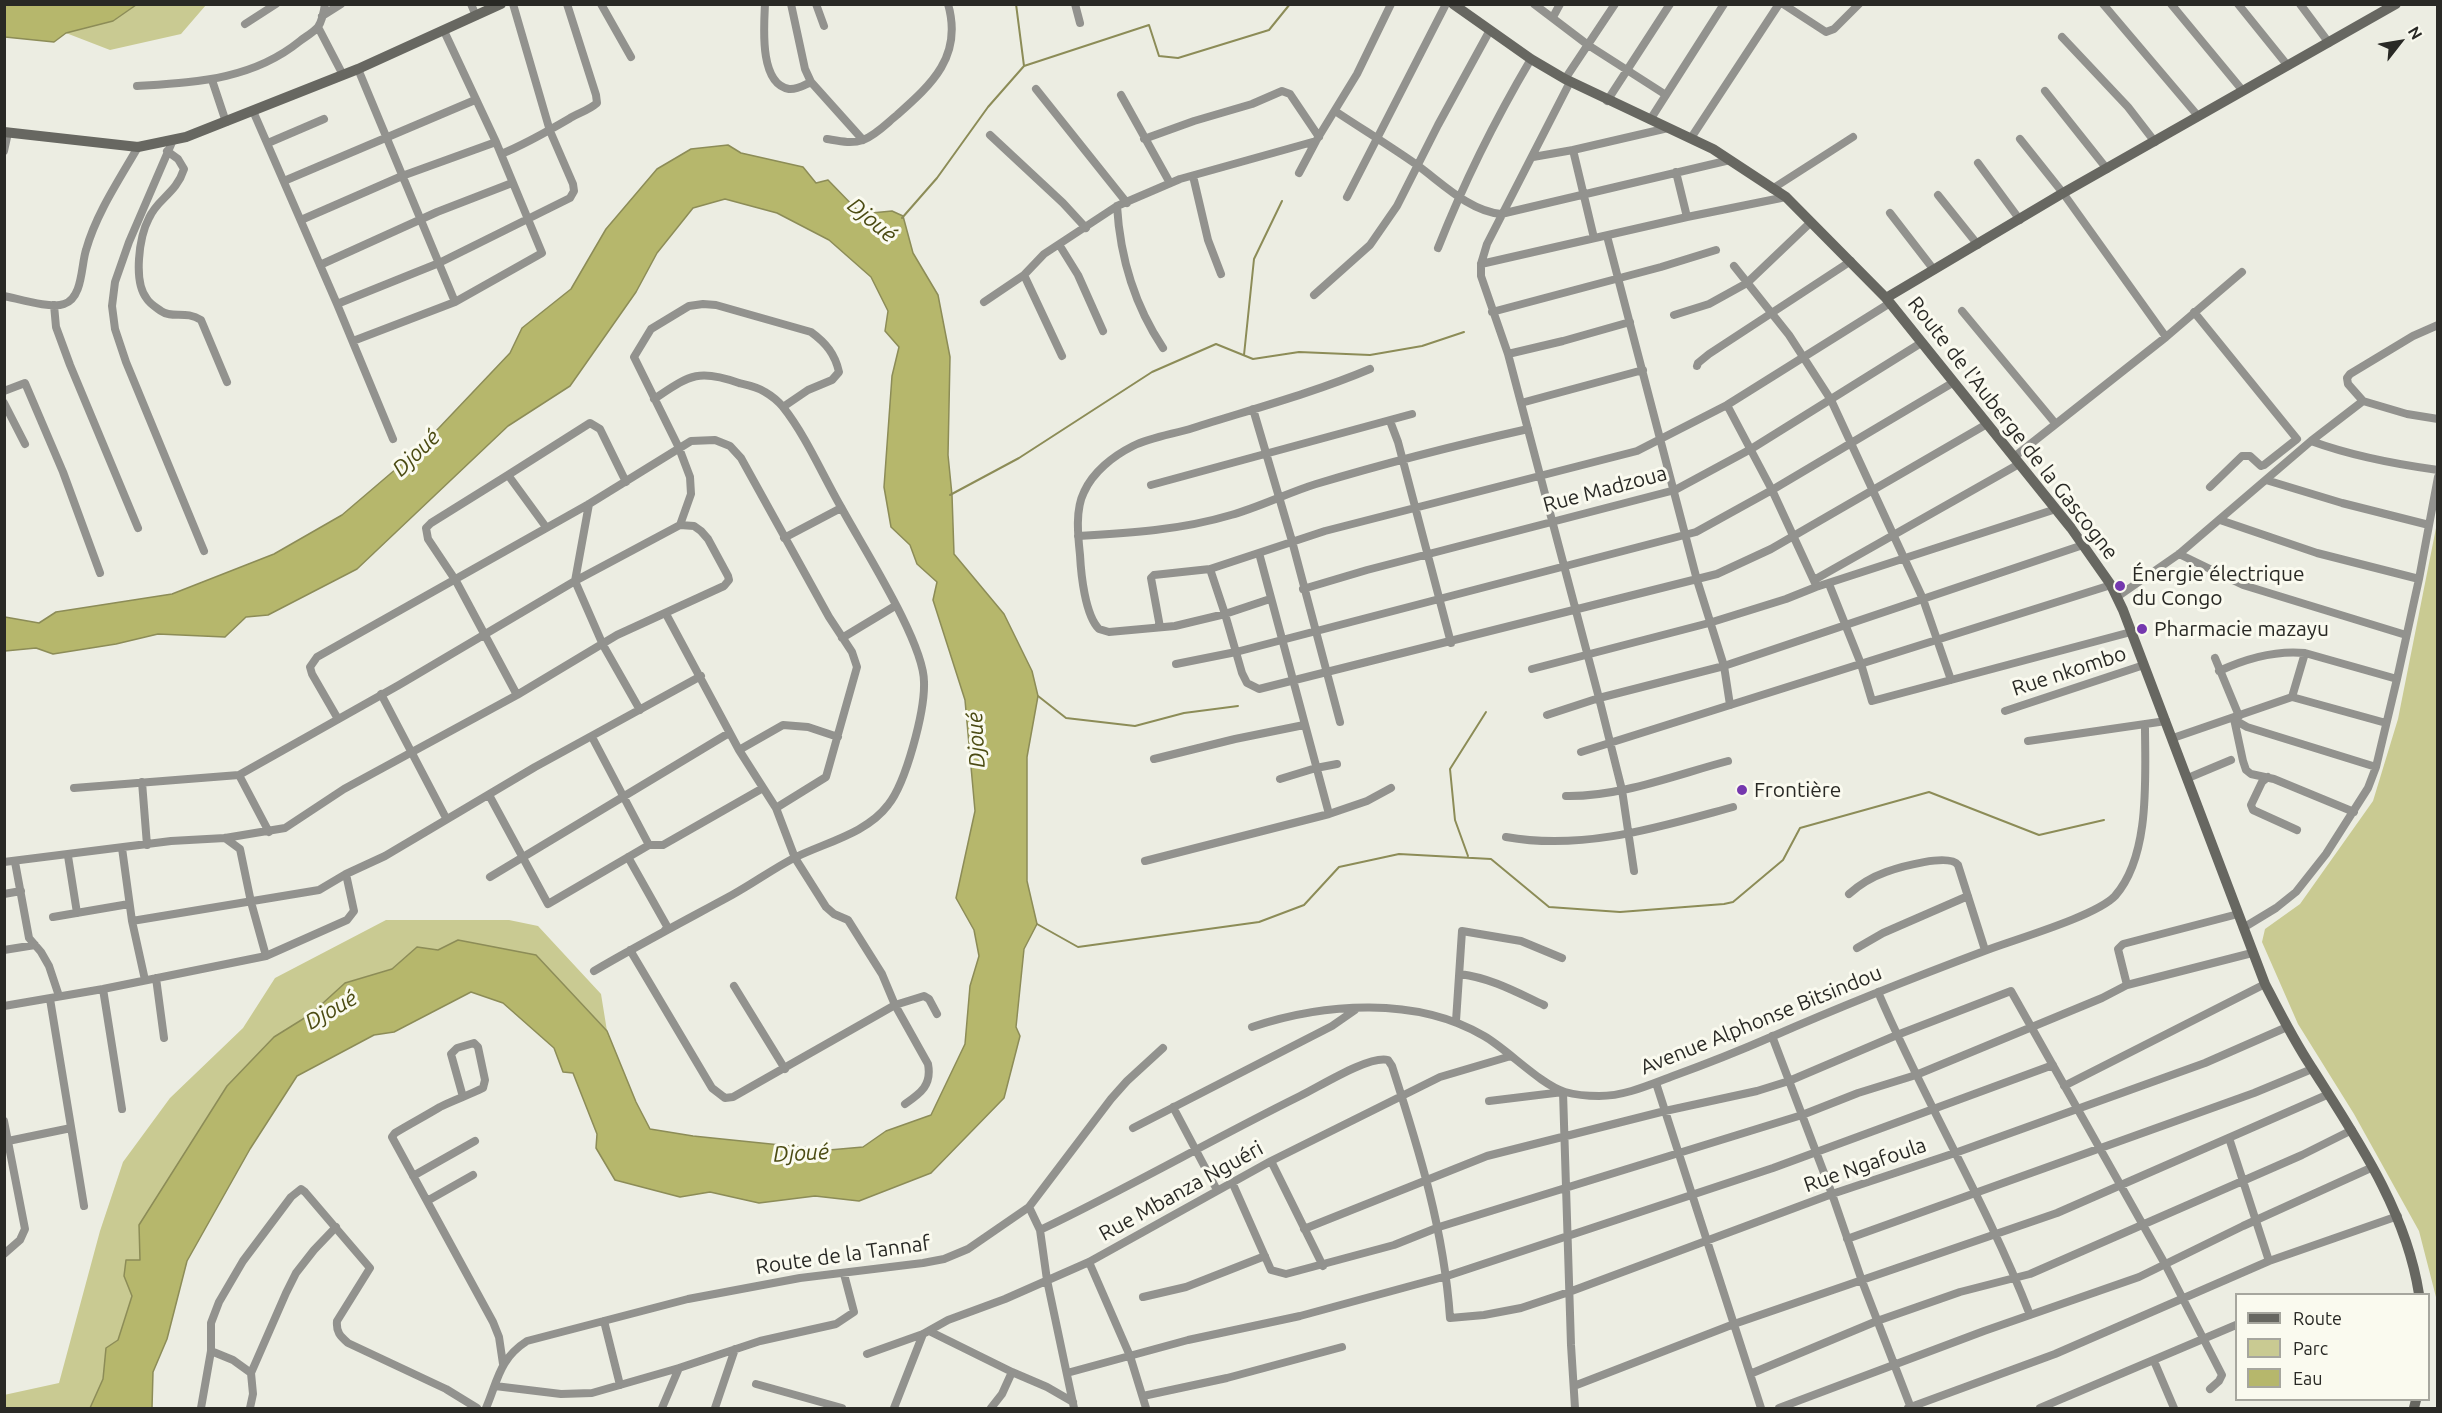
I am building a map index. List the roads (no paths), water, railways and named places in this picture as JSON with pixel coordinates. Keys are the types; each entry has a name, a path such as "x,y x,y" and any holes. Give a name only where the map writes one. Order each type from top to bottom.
{"street":[{"path":"245,24 276,4"},
{"path":"137,86 212,80 237,75 261,66 281,55 318,27 325,4"},
{"path":"322,16 341,4"},
{"path":"471,4 476,16"},
{"path":"4,151 6,132 138,147 173,140 226,122 358,69 501,4"},
{"path":"337,304 439,263 570,198 574,191 571,176 550,131 513,4"},
{"path":"501,154 529,143 575,115 591,109 597,103 567,4"},
{"path":"601,4 630,57"},
{"path":"765,4 766,60 772,74 781,86 789,89 811,82"},
{"path":"791,4 805,69 811,82 863,140"},
{"path":"816,4 824,26"},
{"path":"827,139 844,142 863,140 885,126 938,76 952,34 953,20 948,4"},
{"path":"1075,4 1080,23"},
{"path":"1299,173 1357,74 1391,4"},
{"path":"1347,197 1446,4"},
{"name":"Route de l'Auberge de la Gascogne","path":"1453,4 1568,81 1691,138 1730,160 1786,197 1888,301 2083,545 2117,597 2173,738 2265,984 2312,1069 2352,1130 2398,1216 2408,1244 2419,1293"},
{"path":"1534,4 1588,45 1666,95"},
{"path":"1552,17 1560,4"},
{"path":"1615,4 1568,81 1533,157 1501,214 1480,264 1481,276 1492,312 1508,354 1599,698 1622,790 1635,871"},
{"path":"1607,100 1670,4"},
{"path":"1650,120 1724,4"},
{"path":"1691,138 1781,4 1826,32 1834,29 1859,4"},
{"path":"2103,4 2198,116"},
{"path":"2171,4 2243,91"},
{"path":"2238,4 2288,66"},
{"path":"2300,4 2329,43"},
{"path":"1160,627 1152,575 1210,569 1292,541 1414,507 1539,478 1636,451 1727,405 1934,270 2063,193 2396,4"},
{"path":"318,27 343,75"},
{"path":"1314,295 1370,245 1397,206 1490,30"},
{"path":"353,341 455,302 542,253 496,142 444,31"},
{"path":"2062,37 2128,107 2155,142"},
{"path":"1438,248 1459,196 1501,112 1532,59"},
{"path":"358,69 455,302"},
{"path":"212,80 226,122"},
{"path":"1036,89 1127,203"},
{"path":"1144,139 1252,104 1282,91 1290,94 1317,139"},
{"path":"2045,91 2107,169"},
{"path":"1121,95 1170,183"},
{"path":"284,181 475,99"},
{"path":"253,111 393,439"},
{"path":"1335,111 1459,196 1490,213 1501,214 1730,160"},
{"path":"268,143 324,119"},
{"path":"1533,157 1668,128"},
{"path":"990,135 1063,203 1086,228"},
{"path":"1772,189 1853,137"},
{"path":"984,302 1024,274 1044,254 1060,246 1118,206 1170,183 1317,139"},
{"path":"2020,139 2063,193 2166,337"},
{"path":"173,140 115,282 112,306 115,329 126,362 204,551"},
{"path":"301,220 402,176 496,142"},
{"path":"4,296 54,305 68,302 75,294 94,226 138,147"},
{"path":"1573,150 1594,238"},
{"path":"167,151 178,159 184,169 180,182 148,218 139,280 146,299 165,314 193,315 201,320 227,382"},
{"path":"1978,163 2020,220"},
{"path":"1676,172 1687,217"},
{"path":"1193,176 1208,240 1221,274"},
{"path":"320,264 422,219 512,183"},
{"path":"1938,195 1978,244"},
{"path":"1480,264 1786,197"},
{"path":"1118,206 1123,249 1138,302 1147,323 1163,348"},
{"path":"1890,213 1934,270"},
{"path":"1674,315 1709,304 1747,283 1811,222"},
{"path":"1607,236 1697,580 1724,666 1730,705"},
{"path":"1060,246 1078,275 1103,331"},
{"path":"1492,312 1709,254 1716,250"},
{"path":"1697,366 1709,354 1851,261"},
{"path":"1734,266 1803,356 1831,400 1923,599 1951,680"},
{"path":"1532,669 1709,623 1786,599 1815,583 2017,460 2055,423 2166,337 2242,272"},
{"path":"1024,274 1062,356"},
{"path":"680,525 691,494 692,484 679,448 634,357 651,329 689,306 716,304 811,332 824,341 836,359 839,372 832,380 807,390 783,407"},
{"path":"54,305 56,327 70,365 138,528"},
{"path":"1962,311 2055,423"},
{"path":"2194,312 2297,439 2261,466 2250,456 2242,456 2210,487"},
{"path":"1508,354 1630,322"},
{"path":"2438,325 2413,336 2347,378 2363,401 2407,414 2438,419"},
{"name":"Rue Madzoua","path":"1303,589 1675,490 1751,449 1922,343"},
{"path":"1270,599 1226,614 1175,626 1109,632 1099,629 1089,610 1081,572 1078,536 1079,506 1083,494 1096,474 1119,454 1149,440 1333,385 1370,369"},
{"path":"1521,403 1643,370"},
{"path":"594,971 795,858 860,828 888,806 898,791 910,756 925,682 915,645 895,606 783,407 763,390 706,374 680,382 654,399"},
{"path":"1176,664 1236,652 1686,535 1704,528 1772,490 1954,382"},
{"path":"5,389 26,383 63,472 100,573"},
{"path":"2117,597 2179,554 2311,441 2363,401"},
{"path":"4,402 25,444"},
{"path":"1727,405 1772,490 1815,583"},
{"path":"1253,409 1292,541 1340,722"},
{"path":"1151,485 1412,414"},
{"path":"1390,421 1451,643"},
{"path":"517,695 456,581 428,539 426,528 590,423 600,429 626,483"},
{"path":"1210,569 1247,683 1255,688 1292,682 1697,580 1741,564 1987,424"},
{"path":"1078,536 1151,532 1210,520 1250,509 1279,496 1402,460 1528,429"},
{"path":"338,718 312,674 311,662 398,610 456,581 546,527 626,483 679,448 700,439 715,440 730,446 741,458 784,538 852,652 857,667 826,777 776,808"},
{"path":"2311,441 2338,451 2390,463 2438,470"},
{"path":"507,475 546,527"},
{"path":"2243,928 2276,909 2296,892 2326,854 2368,788 2376,767 2397,679 2438,477"},
{"path":"2266,480 2342,503 2428,525"},
{"path":"589,504 575,581 603,645 640,710"},
{"path":"784,538 841,508"},
{"path":"1815,583 1829,584 2056,509"},
{"path":"2220,520 2317,553 2419,579"},
{"path":"4,862 68,856 171,841 225,838 285,828 344,789 517,695 633,627 724,586 729,580 714,549 701,531 694,526 680,525 575,581 486,635 239,775 74,788"},
{"path":"1547,715 1599,698 1724,666 2083,545"},
{"path":"1259,553 1329,814"},
{"path":"2179,554 2242,585 2406,635"},
{"path":"1829,584 1861,664 1872,701 2131,632"},
{"path":"1581,752 2111,585"},
{"path":"842,638 895,606"},
{"path":"666,614 701,676 729,733 776,808 795,858 826,907 834,914 848,920 882,975 895,1005 928,1064 930,1075 928,1084 905,1104"},
{"path":"2219,671 2242,660 2290,651 2305,653 2397,679"},
{"path":"2292,697 2305,653"},
{"path":"2215,658 2235,718 2246,770 2251,774 2268,777 2354,812"},
{"name":"Rue nkombo","path":"2005,711 2144,664"},
{"path":"132,921 188,910 306,894 319,890 346,874 385,856 535,767 701,676"},
{"path":"381,694 446,818"},
{"path":"2173,738 2292,697 2386,723"},
{"path":"2235,718 2247,727 2376,767"},
{"path":"2028,741 2166,721"},
{"name":"Avenue Alphonse Bitsindou","path":"1489,1101 1563,1092 1613,1095 1656,1083 1878,992 2092,910 2113,898 2125,882 2135,859 2145,800 2145,724"},
{"path":"739,750 783,725 808,728 838,737"},
{"path":"1154,759 1304,725"},
{"path":"490,877 624,794 729,733"},
{"path":"592,737 650,845"},
{"path":"2188,778 2231,760"},
{"path":"1566,796 1584,796 1622,790 1728,761"},
{"path":"1280,779 1338,764"},
{"path":"239,775 269,832"},
{"path":"2268,777 2262,782 2251,805 2253,810 2297,830"},
{"path":"142,782 147,845"},
{"path":"489,795 521,858 548,904 650,845 663,845 763,788"},
{"path":"1145,861 1329,814 1367,801 1391,789"},
{"path":"1506,837 1530,842 1629,835 1733,807"},
{"path":"248,834 240,849 251,902 266,956"},
{"path":"225,838 240,849"},
{"path":"122,848 129,904 145,980"},
{"path":"68,856 77,913"},
{"path":"628,857 668,928 665,930"},
{"path":"1849,894 1885,872 1948,859 1955,861 1959,865 1985,950"},
{"path":"15,862 27,930 48,966 59,996"},
{"path":"4,1006 103,989 266,956 347,920 354,911 346,874"},
{"path":"4,894 21,891"},
{"path":"1857,948 1883,933 1968,896"},
{"path":"53,917 129,904"},
{"path":"2127,985 2118,950 2123,944 2238,914"},
{"path":"1456,1022 1462,931 1521,941 1562,958"},
{"path":"4,950 35,945"},
{"path":"630,950 712,1088 725,1098 733,1097 895,1005 924,996 929,999 937,1014"},
{"path":"1232,1182 1271,1270 1277,1274 1286,1274 1323,1266 1394,1245 1439,1227 1802,1116 1858,1093 1916,1075 2127,985 2252,953"},
{"path":"1460,974 1480,976 1544,1005"},
{"path":"156,978 164,1038"},
{"path":"2064,1086 2265,984"},
{"path":"734,986 784,1069"},
{"path":"103,989 122,1109"},
{"path":"1304,1229 1488,1155 1789,1081 1897,1035 2011,991 2165,1264 2222,1374 2219,1381 2210,1389"},
{"path":"1878,992 1916,1075 1995,1234 2030,1315"},
{"path":"50,999 84,1206"},
{"path":"1133,1128 1332,1026 1356,1009"},
{"path":"1252,1027 1279,1018 1356,1009 1419,1011 1456,1022 1486,1037 1563,1092 1575,1408"},
{"name":"Rue Ngafoula","path":"1447,1276 1450,1318 1521,1308 1832,1194 1955,1153 2205,1063 2287,1027"},
{"path":"1772,1036 1832,1194 1876,1321 1896,1365 1910,1408 2055,1354 2269,1261 2398,1216"},
{"path":"463,1097 451,1054 457,1048 474,1043 478,1047 485,1085 463,1097 442,1106 395,1133 392,1137 493,1322 499,1337 503,1364"},
{"name":"Route de la Tannaf","path":"486,1408 503,1364 512,1350 527,1341 659,1305 764,1283 944,1259 968,1249 1029,1208 1111,1099 1163,1048"},
{"name":"Rue Mbanza Nguéri","path":"867,1354 926,1332 948,1320 1005,1299 1089,1262 1271,1161 1440,1077 1511,1056"},
{"path":"1040,1230 1356,1068 1382,1058 1388,1060 1392,1066 1428,1179 1447,1276"},
{"path":"1067,1373 1188,1340 1300,1316 1447,1276 1691,1196 1934,1110 2053,1065"},
{"path":"1847,1239 2254,1093 2312,1069"},
{"path":"1656,1083 1761,1408"},
{"path":"1574,1386 1734,1324 2057,1213 2329,1094"},
{"path":"1173,1107 1216,1190"},
{"path":"4,1121 25,1229 20,1240 8,1247 4,1254"},
{"path":"8,1141 71,1128"},
{"path":"1750,1374 1876,1321 1960,1292 2016,1279 2089,1250 2352,1130"},
{"path":"2229,1138 2269,1261"},
{"path":"413,1176 475,1141"},
{"path":"1271,1161 1323,1266"},
{"path":"1779,1408 2030,1315 2112,1288 2373,1167"},
{"path":"427,1201 473,1175"},
{"path":"201,1408 211,1351 211,1323 219,1302 243,1261 296,1192 301,1189 370,1268 338,1321 336,1328 339,1336 348,1343 446,1389 477,1408"},
{"path":"1029,1208 1040,1230 1047,1280 1074,1405"},
{"path":"250,1408 253,1394 250,1374 296,1273 336,1227"},
{"path":"1143,1298 1186,1287 1265,1256"},
{"path":"1089,1262 1130,1356 1146,1408"},
{"path":"495,1386 561,1394 592,1393 679,1368 760,1341 836,1324 854,1312 844,1274"},
{"path":"604,1321 620,1385"},
{"path":"2040,1408 2235,1325"},
{"path":"894,1408 926,1332 1047,1387 1074,1405"},
{"path":"1143,1396 1227,1378 1342,1347"},
{"path":"715,1408 735,1349"},
{"path":"211,1351 233,1360 250,1374"},
{"path":"2154,1361 2173,1406 2164,1408"},
{"path":"662,1408 679,1368"},
{"path":"991,1408 1002,1394 1012,1372"},
{"path":"756,1384 842,1408"}],"water":[{"path":"5,4 136,5 113,21 66,33 54,42 5,37"},
{"name":"Djoué","path":"728,145 741,153 803,167 816,183 828,180 861,214 892,211 903,216 913,253 938,295 950,357 948,455 954,554 1004,614 1032,671 1038,696 1027,757 1027,881 1037,924 1024,949 1016,1027 1020,1036 1004,1098 931,1173 859,1201 815,1196 759,1203 710,1192 680,1197 615,1180 596,1148 597,1134 573,1073 563,1072 554,1048 503,1003 471,992 394,1032 374,1035 297,1076 250,1149 187,1261 167,1339 153,1372 152,1408 90,1408 103,1379 106,1348 118,1340 132,1296 124,1276 126,1260 140,1260 139,1225 227,1086 274,1037 311,1014 345,983 392,969 417,947 438,950 458,940 536,955 607,1031 636,1102 650,1129 693,1136 829,1150 863,1147 886,1131 931,1115 965,1044 970,986 979,956 974,930 956,898 975,811 965,700 933,600 937,582 917,564 910,545 891,527 884,487 892,376 899,347 885,331 888,311 871,277 829,240 777,213 725,199 693,208 657,253 636,292 570,386 508,426 357,569 268,615 246,617 225,637 158,634 116,644 53,654 36,648 5,651 5,617 39,623 56,612 172,594 274,554 342,515 417,451 510,353 522,328 571,289 606,229 657,169 691,149"}],"waterway":[{"path":"1016,4 1024,66"},
{"name":"Djoué","path":"902,218 937,178 988,107 1024,66 1149,25 1159,56 1178,58 1269,30 1290,4"},
{"path":"1244,355 1254,259 1282,201"},
{"path":"950,495 1019,458 1152,372 1216,344 1253,359 1299,352 1370,355 1422,346 1464,332"},
{"path":"1038,696 1066,718 1135,726 1184,713 1238,706"},
{"path":"1468,856 1455,820 1450,769 1486,712"},
{"path":"1037,924 1078,947 1259,922 1304,905 1339,867 1399,854 1491,859 1549,907 1620,912 1724,904 1733,902 1783,860 1800,828 1929,792 2039,835 2104,820"}],"place":[{"name":"Énergie électrique du Congo","path":"2120,586"},
{"name":"Pharmacie mazayu","path":"2142,629"},
{"name":"Frontière","path":"1742,790"}]}
